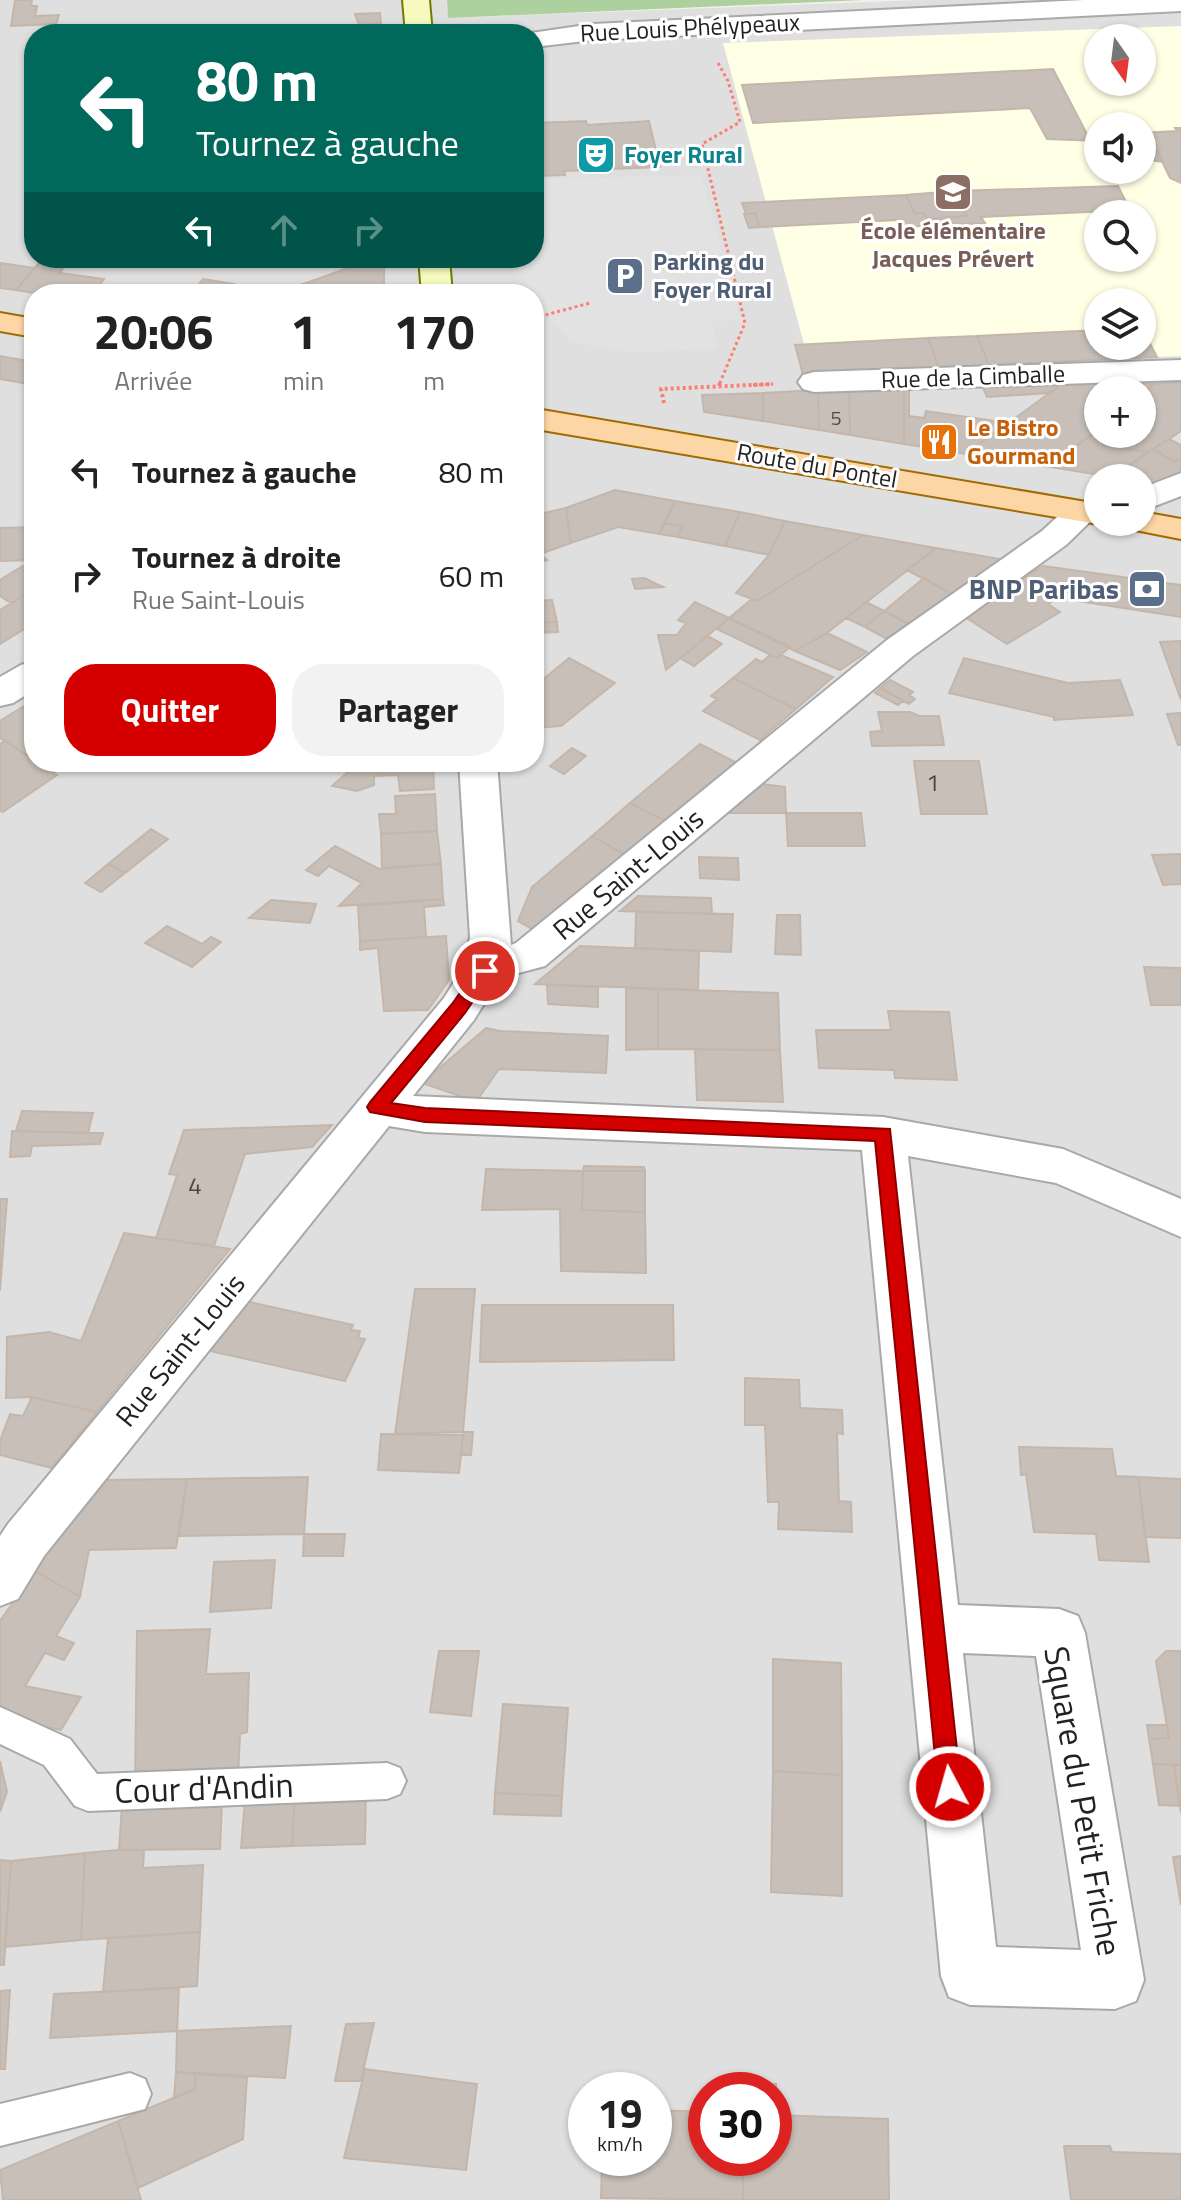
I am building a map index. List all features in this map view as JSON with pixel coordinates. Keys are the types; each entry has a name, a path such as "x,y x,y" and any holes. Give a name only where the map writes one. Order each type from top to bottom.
{"main road":[{"path":"0,322 24,326"},
{"name":"Route du Pontel","path":"544,420 1084,512"},
{"path":"1156,525 1181,529"}],"street":[{"path":"416,0 418,24"},
{"name":"Rue Louis Phélypeaux","path":"544,38 593,32 1181,3"},
{"name":"Rue de la Cimballe","path":"814,382 1181,370"},
{"path":"1156,495 1181,483"},
{"name":"Rue Saint-Louis","path":"0,1582 26,1540 459,1009 485,971 491,954 511,960 530,955 900,648 1084,517"},
{"path":"0,694 24,679"},
{"path":"479,772 491,954"},
{"path":"376,1107 425,1115 883,1134 1063,1167 1181,1219"},
{"name":"Square du Petit Friche","path":"883,1134 933,1628 970,1976 1115,1980 1059,1633 933,1628"}],"lane":[{"name":"Cour d'Andin","path":"0,1725 57,1752 88,1793 387,1781"},
{"path":"0,2125 130,2094"}],"path":[{"path":"703,27 707,45 728,81 740,122 702,144 745,323 719,386"},
{"path":"544,317 590,303"},
{"path":"665,412 661,389 814,382"}],"shaded area":[{"path":"0,0 447,0 448,18 923,0 1181,0 1181,2200 0,2200"},
{"name":"École élémentaire Jacques Prévert","path":"1181,26 1181,356 1156,357 1156,288 1084,288 1084,360 811,370 723,43 1084,30 1084,96 1156,96 1156,27"},
{"name":"Parking du Foyer Rural","path":"701,175 740,319 712,322 718,349 627,352 572,342 544,313 544,284 526,284 517,268 544,268 544,180"}],"green space":[{"path":"447,0 863,0 448,18"}],"building":[{"path":"15,0 32,0 31,6 37,6 35,16 59,15 56,24 11,26"},
{"path":"380,13 381,24 359,24 355,14"},
{"path":"1053,69 1084,128 1084,140 1047,139 1030,108 753,123 742,85"},
{"path":"586,121 587,125 649,121 660,167 564,171 565,175 544,176 544,123"},
{"path":"1175,128 1181,128 1181,183 1170,178 1156,149 1156,132 1177,131"},
{"path":"1156,148 1163,162 1156,161"},
{"path":"1118,186 1125,200 1084,200 1084,212 981,217 985,223 901,227 897,220 760,227 755,213 746,214 742,203 906,195 915,214 924,213 927,219 967,216 955,191"},
{"path":"955,191 967,216 927,219 924,213 915,214 906,195"},
{"path":"755,213 760,227 749,228 744,214"},
{"path":"0,263 35,268 16,290 0,288"},
{"path":"35,268 63,268 60,273 104,279 100,284 24,284 24,291 16,290"},
{"path":"348,268 384,268 384,284 303,284"},
{"path":"203,279 234,284 199,284"},
{"path":"1084,331 1084,360 1094,360 989,365 977,336"},
{"path":"977,336 989,365 939,368 928,338"},
{"path":"928,338 939,368 803,375 795,345"},
{"path":"0,356 24,360 24,383 0,379"},
{"path":"1181,382 1181,431 1156,447 1156,384"},
{"path":"981,383 1062,384 1049,393 987,397"},
{"path":"1062,384 1084,384 1084,440 1050,467 966,454"},
{"path":"904,386 904,444 850,435 849,389"},
{"path":"904,386 909,386 909,416 924,418 926,411 1008,423 966,454 904,444"},
{"path":"849,389 850,435 819,430 818,390"},
{"path":"818,390 819,430 763,421 763,393"},
{"path":"763,393 763,421 704,412 702,395"},
{"path":"1169,439 1181,445 1181,458 1175,462 1153,449"},
{"path":"1084,440 1084,448 1149,452 1131,464 1084,464 1084,472 1050,467"},
{"path":"1123,448 1155,448 1149,452"},
{"path":"1153,449 1175,462 1181,458 1181,473 1161,485 1156,484 1156,464 1131,464"},
{"path":"615,490 675,501 659,534 618,527 571,543 566,508"},
{"path":"675,501 740,512 725,546 678,537 682,526 664,523"},
{"path":"566,508 571,543 544,553 544,513"},
{"path":"740,512 785,521 769,555 725,546"},
{"path":"785,521 863,535 757,601 736,593 769,555"},
{"path":"664,523 682,526 678,537 659,534"},
{"path":"24,527 24,560 0,561 0,528"},
{"path":"863,535 936,548 827,633 795,651 729,618 752,599 757,601"},
{"path":"936,548 1006,560 954,595 907,570"},
{"path":"1043,566 1181,585 1181,617 1071,600 1072,593 1067,592 1048,604 1060,612 1007,644 962,615"},
{"path":"24,567 24,596 11,603 0,596 0,580"},
{"path":"644,578 663,587 635,589 632,579"},
{"path":"924,578 954,595 909,624 884,611"},
{"path":"24,596 24,629 0,644 0,610"},
{"path":"544,600 552,600 557,622 544,623"},
{"path":"695,602 729,618 666,670 658,635 677,635 686,623 678,620"},
{"path":"866,602 884,611 865,627 846,618"},
{"path":"884,611 909,624 887,639 865,627"},
{"path":"729,618 790,647 777,658 717,629"},
{"path":"557,622 558,632 544,633 544,623"},
{"path":"827,633 867,652 840,670 795,651"},
{"path":"708,636 722,644 694,666 680,658"},
{"path":"1181,641 1181,700 1160,642"},
{"path":"770,655 777,658 781,655 833,677 796,709 733,678 756,659 762,662"},
{"path":"569,658 615,683 561,726 544,727 544,679"},
{"path":"964,658 1068,683 1120,680 1133,715 1054,720 1054,717 949,693"},
{"path":"733,678 796,709 760,740 703,711 717,699 711,696"},
{"path":"890,680 913,692 909,695 915,699 909,704 880,688"},
{"path":"880,688 903,701 898,705 875,693"},
{"path":"24,706 24,754 0,738 0,721"},
{"path":"878,712 939,716 944,745 872,746 870,732 882,731"},
{"path":"1181,713 1181,745 1178,745 1167,714"},
{"path":"5,741 24,753 24,772 52,772 57,775 3,812 0,811 0,744"},
{"path":"700,744 741,765 671,824 630,803"},
{"path":"572,748 586,756 564,774 550,766"},
{"path":"914,761 979,761 987,814 921,814"},
{"path":"348,772 433,772 434,789 400,791 398,775 374,776 374,785 357,791 332,786"},
{"path":"755,783 785,787 786,813 718,813"},
{"path":"435,794 437,831 381,834 379,814 396,814 395,796"},
{"path":"630,803 671,824 631,858 592,836"},
{"path":"786,813 861,813 865,846 788,846"},
{"path":"151,829 168,839 125,873 108,864"},
{"path":"437,831 441,864 382,868 381,834"},
{"path":"592,836 631,858 541,934 518,921 532,887"},
{"path":"335,846 379,869 441,864 443,899 339,906 362,883 329,866 318,876 306,870"},
{"path":"1181,854 1181,884 1163,885 1152,855"},
{"path":"699,857 738,858 739,880 700,878"},
{"path":"108,864 125,873 101,892 85,883"},
{"path":"638,896 711,898 712,914 620,911"},
{"path":"443,899 444,905 424,907 426,937 360,941 358,906"},
{"path":"271,900 316,904 310,923 249,918"},
{"path":"636,912 733,914 731,952 635,948"},
{"path":"777,915 800,915 801,955 775,954"},
{"path":"167,926 202,944 211,937 221,942 192,967 145,943"},
{"path":"446,936 449,980 428,1010 384,1011 378,948 360,950 360,941"},
{"path":"580,946 699,951 698,990 535,984"},
{"path":"1144,967 1181,968 1181,1005 1151,1005"},
{"path":"547,985 598,987 598,1007 548,1004"},
{"path":"626,988 658,989 658,1049 626,1050"},
{"path":"658,989 778,993 780,1050 658,1049"},
{"path":"888,1011 949,1012 957,1080 895,1078 894,1070 819,1068 816,1030 891,1030"},
{"path":"486,1028 608,1036 606,1073 499,1069 478,1099 468,1099 422,1083"},
{"path":"695,1050 780,1050 783,1102 697,1100"},
{"path":"22,1111 93,1113 88,1133 16,1131"},
{"path":"332,1125 312,1147 245,1154 214,1246 156,1238 177,1175 169,1174 184,1130"},
{"path":"12,1131 103,1133 100,1144 32,1146 30,1156 10,1157"},
{"path":"584,1166 644,1167 645,1171 583,1171"},
{"path":"486,1169 583,1171 582,1210 645,1212 646,1273 561,1271 560,1209 482,1210"},
{"path":"583,1171 645,1171 645,1212 582,1210"},
{"path":"0,1199 7,1199 0,1291"},
{"path":"124,1233 230,1249 97,1412 32,1397 6,1398 7,1337 49,1332 81,1341"},
{"path":"415,1289 475,1289 463,1432 395,1434"},
{"path":"241,1300 353,1325 351,1330 360,1331 358,1338 365,1339 345,1381 201,1349"},
{"path":"482,1305 673,1305 674,1360 480,1362"},
{"path":"745,1378 799,1380 800,1408 842,1410 843,1434 837,1433 839,1501 851,1502 852,1532 778,1529 779,1502 768,1502 765,1425 745,1425"},
{"path":"32,1397 97,1412 52,1468 0,1455 0,1441 10,1414 23,1416"},
{"path":"463,1432 473,1432 471,1455 461,1455"},
{"path":"381,1434 463,1435 459,1473 378,1470"},
{"path":"1019,1447 1112,1449 1116,1476 1138,1477 1149,1562 1099,1560 1096,1534 1034,1532 1026,1474 1021,1475"},
{"path":"308,1477 304,1534 179,1536 187,1479"},
{"path":"1138,1477 1181,1479 1181,1538 1145,1537"},
{"path":"187,1479 176,1548 89,1550 80,1597 35,1571 96,1480"},
{"path":"304,1534 345,1534 343,1556 303,1556"},
{"path":"275,1560 271,1608 210,1612 214,1562"},
{"path":"35,1571 80,1597 56,1636 74,1643 64,1660 45,1653 25,1686 81,1697 61,1730 0,1718 0,1621"},
{"path":"210,1629 206,1674 249,1673 247,1732 240,1734 238,1779 135,1787 137,1631"},
{"path":"439,1651 479,1651 471,1716 430,1712"},
{"path":"1166,1651 1181,1651 1181,1765 1153,1764 1149,1739 1169,1738 1156,1661"},
{"path":"773,1659 841,1663 842,1775 773,1771"},
{"path":"503,1704 568,1708 562,1796 495,1793"},
{"path":"1147,1725 1167,1725 1169,1738 1149,1739"},
{"path":"0,1761 7,1792 0,1812"},
{"path":"1153,1764 1174,1765 1180,1806 1159,1805"},
{"path":"1174,1765 1181,1765 1181,1813 1180,1806"},
{"path":"773,1771 842,1775 842,1896 771,1892"},
{"path":"495,1793 562,1796 561,1816 494,1814"},
{"path":"366,1795 365,1844 292,1846 295,1797"},
{"path":"295,1797 292,1846 241,1848 245,1801"},
{"path":"222,1802 220,1849 119,1850 122,1805"},
{"path":"144,1850 143,1868 203,1865 200,1932 81,1940 85,1853"},
{"path":"85,1853 81,1940 5,1947 11,1861"},
{"path":"1181,1856 1181,1905 1173,1857"},
{"path":"0,1860 11,1861 4,1965 0,1965"},
{"path":"200,1932 197,1986 103,1992 108,1938"},
{"path":"179,1988 177,2031 50,2038 54,1994"},
{"path":"10,1990 5,2069 0,2069 0,1991"},
{"path":"374,2023 361,2081 335,2081 346,2024"},
{"path":"291,2026 285,2078 176,2072 177,2031"},
{"path":"365,2069 477,2084 466,2170 344,2158"},
{"path":"176,2072 195,2074 195,2089 174,2098"},
{"path":"195,2074 247,2077 243,2139 138,2188 118,2121 195,2089"},
{"path":"672,2111 688,2111 688,2176 743,2176 743,2200 601,2198 602,2176 672,2176"},
{"path":"792,2116 888,2119 889,2200 743,2200 743,2176 792,2176"},
{"path":"118,2121 141,2200 3,2200 0,2170"},
{"path":"1064,2146 1110,2146 1112,2152 1181,2154 1181,2200 1071,2200"}],"place":[{"name":"Foyer Rural","path":"596,155"},
{"name":"École élémentaire Jacques Prévert","path":"953,192"},
{"name":"Parking du Foyer Rural","path":"625,276"},
{"name":"Le Bistro Gourmand","path":"939,442"},
{"name":"BNP Paribas","path":"1147,589"}],"route":[{"path":"485,971 459,1009 376,1107 425,1115 883,1134 950,1787"}]}
